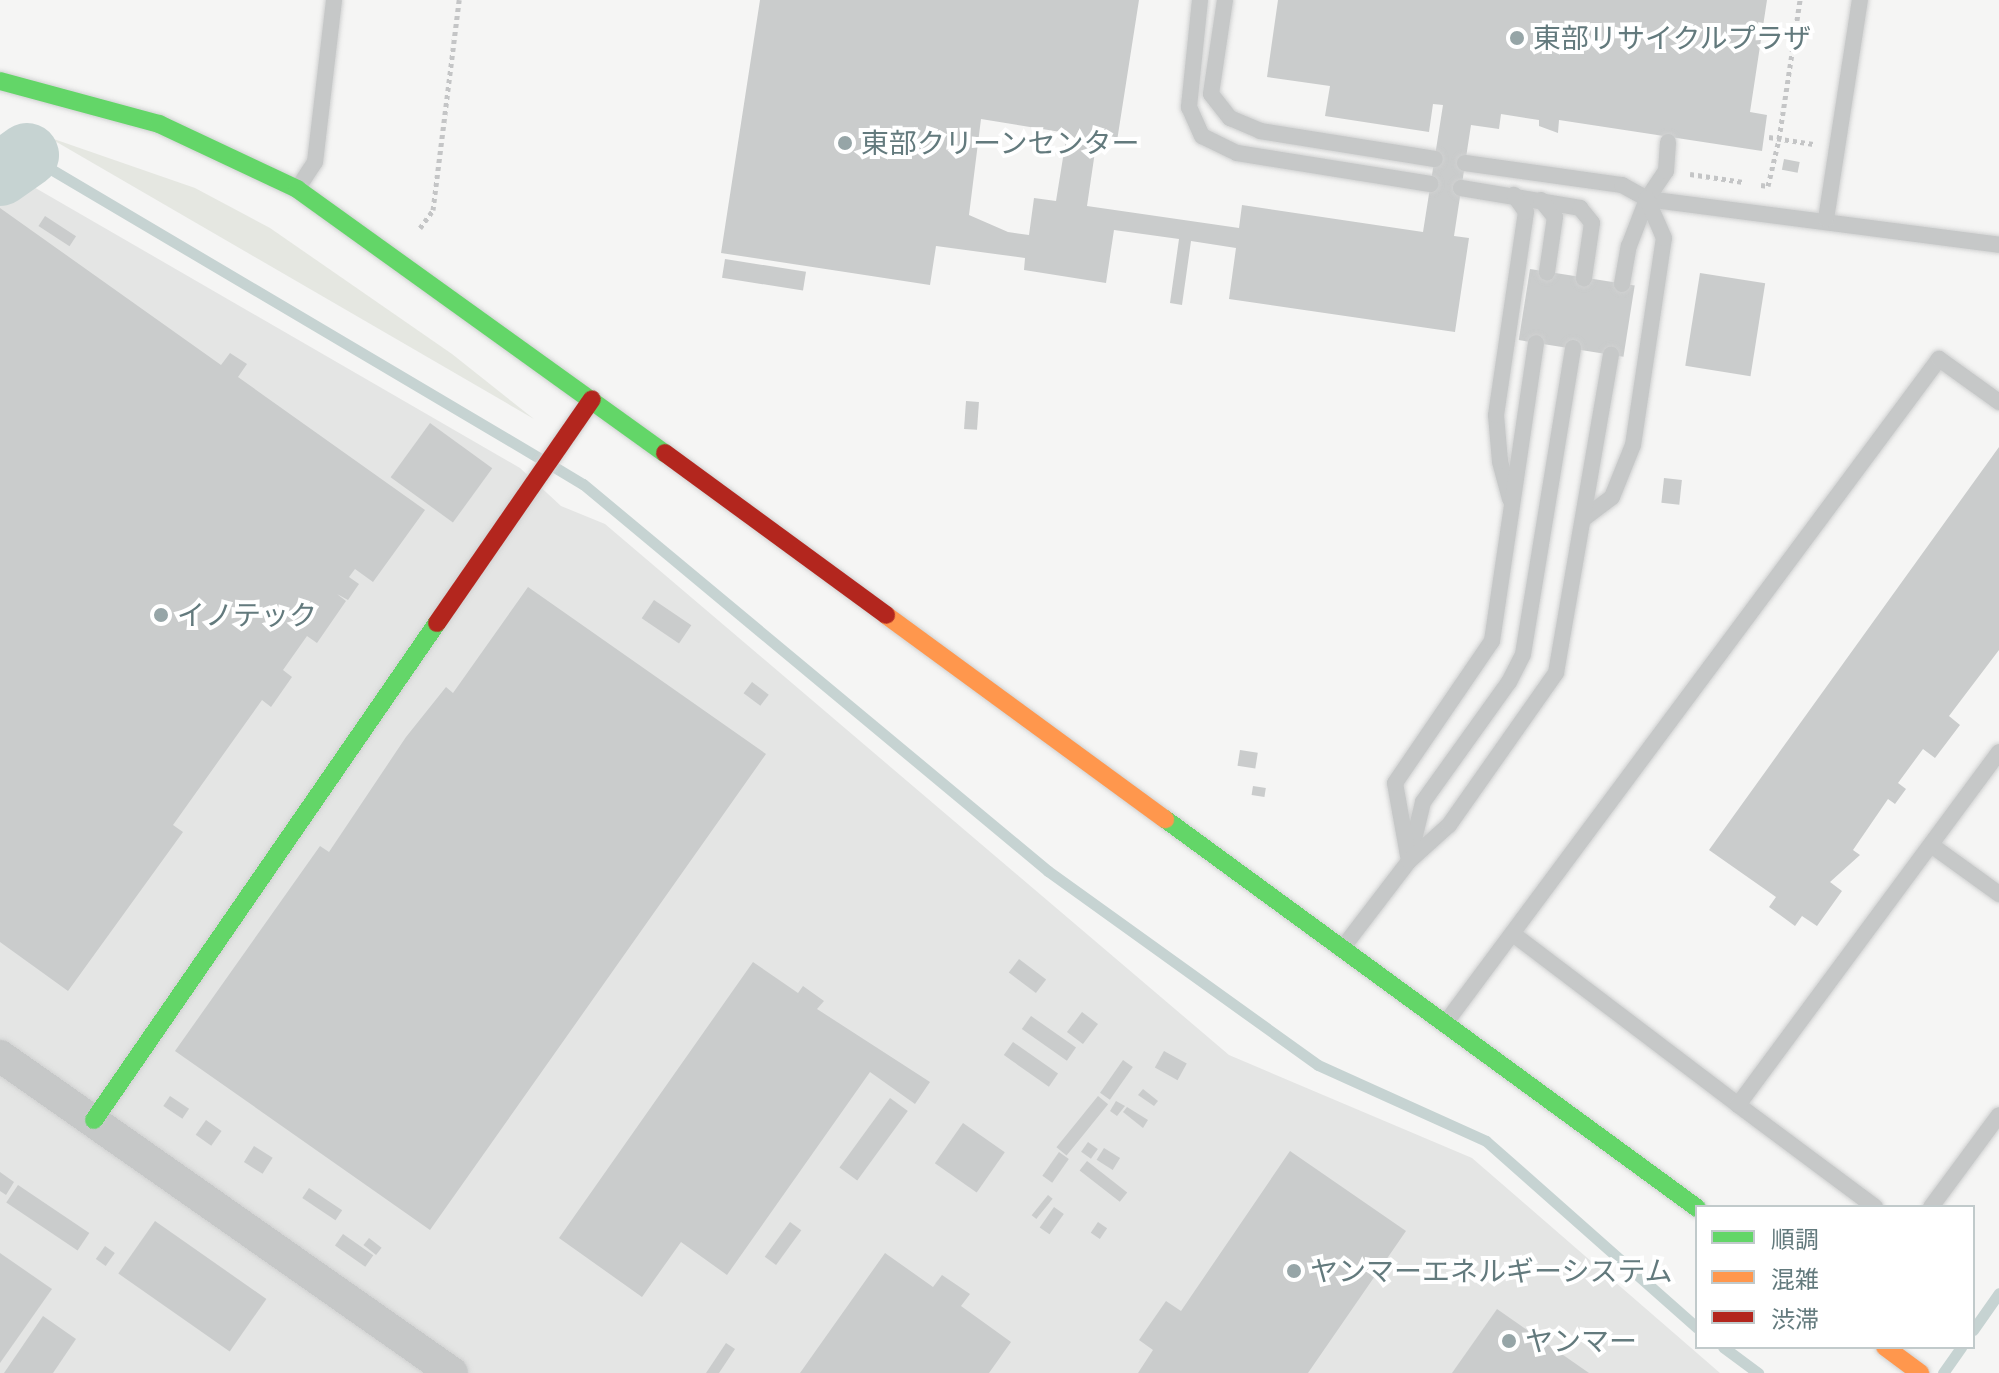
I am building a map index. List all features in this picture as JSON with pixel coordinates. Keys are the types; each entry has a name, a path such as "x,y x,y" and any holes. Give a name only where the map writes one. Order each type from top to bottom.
{"street":[{"path":"0,81 159,124 297,189 592,399 1695,1207"},
{"path":"94,1120 592,399"},
{"path":"0,1056 440,1369"},
{"path":"1888,1349 1920,1373"}],"lane":[{"path":"297,189 315,162 334,0"},
{"path":"1200,0 1189,107 1202,136 1237,153 1431,184"},
{"path":"1225,0 1211,94 1230,118 1260,131 1435,159"},
{"path":"1826,219 1860,0"},
{"path":"1622,284 1629,246 1647,199 1666,171 1668,142"},
{"path":"1465,163 1622,185 1647,199 1826,219 1999,245"},
{"path":"1461,188 1580,208 1592,223 1584,278"},
{"path":"1512,504 1500,461 1496,415 1526,212 1514,195"},
{"path":"1583,519 1612,497 1633,445 1664,238 1647,199"},
{"path":"1541,200 1555,217 1547,272"},
{"path":"1409,861 1395,783 1492,641 1536,343"},
{"path":"1409,861 1423,802 1509,682 1523,654 1573,348"},
{"path":"1343,947 1409,861 1449,825 1556,673 1611,355"},
{"path":"1446,1022 1939,359 1999,402"},
{"path":"1738,1105 1999,752"},
{"path":"1931,845 1999,894"},
{"path":"1513,934 1872,1205"},
{"path":"1932,1205 1999,1115"}],"path":[{"path":"417,232 433,210 459,0"},
{"path":"1769,137 1814,144"}],"shaded area":[{"path":"48,137 195,188 270,228 452,354 534,419"},
{"path":"32,186 520,468 561,506 605,524 1229,1055 1472,1158 1720,1373 0,1373 0,192"}],"building":[{"path":"760,0 1139,0 1117,141 1097,138 1087,206 1239,228 1242,205 1423,232 1443,105 1433,104 1429,132 1325,116 1330,86 1267,77 1278,0 1767,0 1750,112 1767,115 1762,151 1559,120 1558,133 1539,126 1539,120 1501,114 1499,129 1471,125 1454,236 1469,238 1455,332 1229,299 1236,248 1191,241 1182,305 1170,303 1179,239 1114,230 1106,283 1024,270 1025,258 936,246 930,285 721,253","holes":["981,119 1067,133 1056,201 1034,198 1029,235 1008,232 969,215"]},
{"path":"1784,159 1800,162 1798,173 1782,170"},
{"name":"イノテック","path":"0,208 221,365 230,353 247,364 238,377 425,510 373,582 355,569 349,577 359,584 348,600 337,594 346,601 317,643 307,636 283,670 292,677 271,707 262,700 173,825 183,832 68,991 0,942"},
{"path":"45,216 76,236 69,246 38,226"},
{"path":"725,259 806,272 803,291 722,278"},
{"path":"1530,269 1635,286 1623,357 1519,340"},
{"path":"1700,273 1765,283 1750,376 1685,366"},
{"path":"966,401 979,402 977,430 964,429"},
{"path":"430,423 492,468 453,522 391,477"},
{"path":"1999,447 1999,650 1949,716 1960,725 1935,758 1923,749 1898,783 1906,789 1895,804 1888,799 1853,850 1860,855 1830,882 1842,891 1817,926 1802,916 1795,926 1769,907 1776,897 1709,850"},
{"path":"1664,478 1682,480 1679,505 1661,503"},
{"path":"528,587 766,754 430,1230 175,1051 320,846 329,852 406,737 446,687 453,693"},
{"path":"654,600 691,625 679,643 642,618"},
{"path":"752,682 769,695 760,706 744,693"},
{"path":"1240,750 1258,753 1255,769 1237,766"},
{"path":"1253,786 1266,788 1264,797 1252,795"},
{"path":"1019,959 1046,979 1036,993 1009,973"},
{"path":"753,962 798,993 803,986 824,1001 817,1009 930,1082 915,1104 870,1072 727,1275 681,1242 642,1297 559,1238"},
{"path":"1082,1012 1098,1024 1083,1044 1067,1032"},
{"path":"1031,1016 1076,1048 1067,1061 1022,1029"},
{"path":"1013,1042 1058,1074 1049,1087 1004,1055"},
{"path":"1164,1051 1187,1064 1178,1080 1155,1068"},
{"path":"1123,1060 1133,1067 1110,1100 1100,1093"},
{"path":"1143,1089 1158,1101 1154,1106 1138,1095"},
{"path":"170,1096 189,1109 182,1119 163,1106"},
{"path":"1098,1096 1108,1104 1067,1155 1056,1147"},
{"path":"890,1098 908,1111 857,1181 839,1168"},
{"path":"1116,1101 1125,1106 1117,1116 1110,1111"},
{"path":"1127,1107 1148,1120 1143,1128 1123,1112"},
{"path":"206,1120 222,1131 211,1146 196,1135"},
{"path":"963,1123 1005,1152 977,1192 935,1163"},
{"path":"1088,1142 1098,1149 1091,1159 1081,1152"},
{"path":"254,1146 273,1158 263,1174 244,1162"},
{"path":"1104,1148 1120,1158 1113,1170 1097,1160"},
{"name":"ヤンマーエネルギーシステム","path":"1290,1151 1406,1231 1308,1373 1138,1373 1153,1350 1139,1340 1166,1301 1181,1311"},
{"path":"1059,1152 1069,1159 1052,1183 1042,1176"},
{"path":"1087,1161 1127,1192 1120,1202 1080,1170"},
{"path":"0,1172 14,1182 6,1195 0,1191"},
{"path":"18,1185 89,1233 78,1251 6,1202"},
{"path":"309,1188 342,1210 335,1220 302,1198"},
{"path":"1048,1195 1053,1199 1036,1219 1032,1215"},
{"path":"1054,1207 1064,1214 1049,1234 1040,1227"},
{"path":"155,1221 266,1299 230,1351 118,1273"},
{"path":"790,1222 801,1230 776,1265 765,1257"},
{"path":"1098,1222 1107,1228 1100,1239 1091,1233"},
{"path":"343,1234 373,1255 365,1267 335,1245"},
{"path":"369,1238 382,1248 376,1255 363,1245"},
{"path":"105,1246 115,1253 106,1266 96,1259"},
{"path":"0,1253 52,1289 0,1363"},
{"path":"885,1253 933,1287 942,1275 970,1294 961,1306 1011,1342 989,1373 800,1373"},
{"name":"ヤンマー","path":"1497,1309 1589,1373 1452,1373"},
{"path":"43,1316 76,1339 53,1373 4,1373"},
{"path":"726,1343 735,1349 719,1373 706,1373"}],"waterway":[{"path":"0,150 27,155 541,459"},
{"path":"0,174 27,155"},
{"path":"556,468 583,484 1048,871 1318,1065 1486,1141 1695,1326"},
{"path":"1975,1327 1999,1293"},
{"path":"1726,1349 1758,1373"},
{"path":"1943,1373 1960,1349"}],"traffic: fast":[{"path":"0,81 159,124 297,189 665,453"},
{"path":"94,1120 437,623"},
{"path":"1165,819 1695,1207"}],"traffic: slow":[{"path":"886,615 1165,819"},
{"path":"1888,1349 1920,1373"}],"traffic: jam":[{"path":"437,623 592,399"},
{"path":"665,453 886,615"}],"place":[{"name":"東部リサイクルプラザ","path":"1517,38"},
{"name":"東部クリーンセンター","path":"845,143"},
{"name":"イノテック","path":"161,615"},
{"name":"ヤンマーエネルギーシステム","path":"1294,1271"},
{"name":"ヤンマー","path":"1509,1341"}]}
